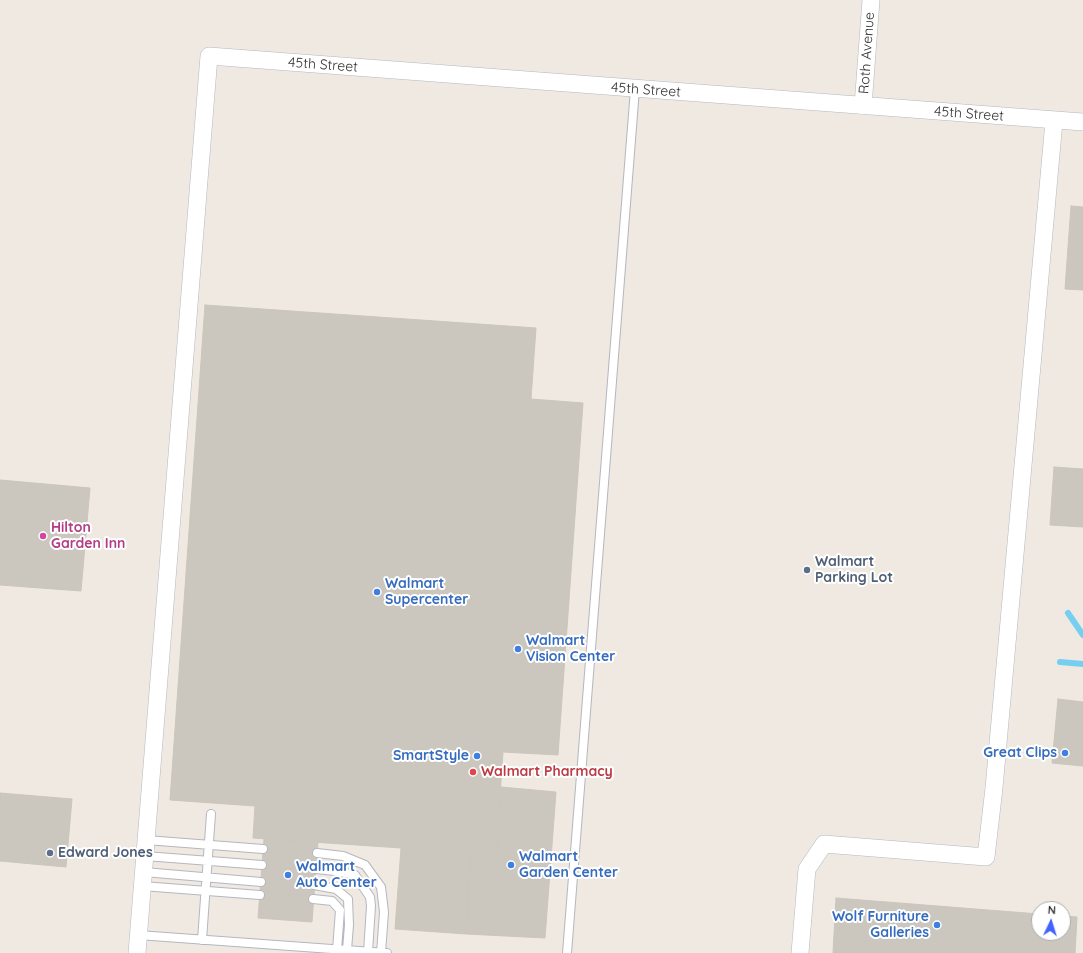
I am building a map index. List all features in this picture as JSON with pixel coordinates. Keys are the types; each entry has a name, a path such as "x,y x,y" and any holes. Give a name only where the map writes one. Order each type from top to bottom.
{"street":[{"name":"Roth Avenue","path":"863,106 871,0"},
{"name":"45th Street","path":"144,864 209,56 1083,122"},
{"path":"800,953 808,868 824,844 986,857 994,788 1054,120"},
{"path":"137,953 144,864"}],"lane":[{"path":"567,953 636,89"},
{"path":"202,940 211,814"},
{"path":"144,864 209,845 263,849"},
{"path":"317,853 343,856 365,865 381,887 384,912 381,953"},
{"path":"144,864 208,861 262,865"},
{"path":"144,864 207,877 261,882"},
{"path":"144,864 206,891 260,895"},
{"path":"316,869 355,875 370,897 371,906 368,952"},
{"path":"314,885 336,889 348,899 350,925 347,950"},
{"path":"313,899 332,901 340,910 337,950"},
{"path":"138,935 387,953"}],"building":[{"path":"1071,206 1083,207 1083,290 1065,289"},
{"name":"Walmart Supercenter","path":"205,305 536,328 531,399 583,403 558,755 503,752 496,854 471,852 466,934 395,929 401,848 253,838 255,806 170,800"},
{"path":"1054,467 1083,469 1083,527 1050,525"},
{"name":"Hilton Garden Inn","path":"0,480 90,488 81,591 0,585"},
{"path":"1058,699 1083,702 1083,766 1052,763"},
{"name":"Walmart Garden Center","path":"501,787 556,792 545,938 466,934 471,852 496,854"},
{"path":"0,793 72,799 66,867 0,861"},
{"name":"Walmart Auto Center","path":"264,839 318,842 312,922 258,918"},
{"name":"Wolf Furniture Galleries","path":"836,898 1031,913 1031,941 1071,941 1071,917 1077,917 1075,953 833,953"}],"waterway":[{"path":"1068,613 1083,635"},
{"path":"1060,662 1083,664"}],"place":[{"name":"Hilton Garden Inn","path":"43,536"},
{"name":"Walmart Parking Lot","path":"807,570"},
{"name":"Walmart Supercenter","path":"377,592"},
{"name":"Walmart Vision Center","path":"518,649"},
{"name":"Great Clips","path":"1065,753"},
{"name":"SmartStyle","path":"477,756"},
{"name":"Walmart Pharmacy","path":"473,772"},
{"name":"Edward Jones","path":"50,853"},
{"name":"Walmart Garden Center","path":"511,865"},
{"name":"Walmart Auto Center","path":"288,875"},
{"name":"Wolf Furniture Galleries","path":"937,925"}]}
